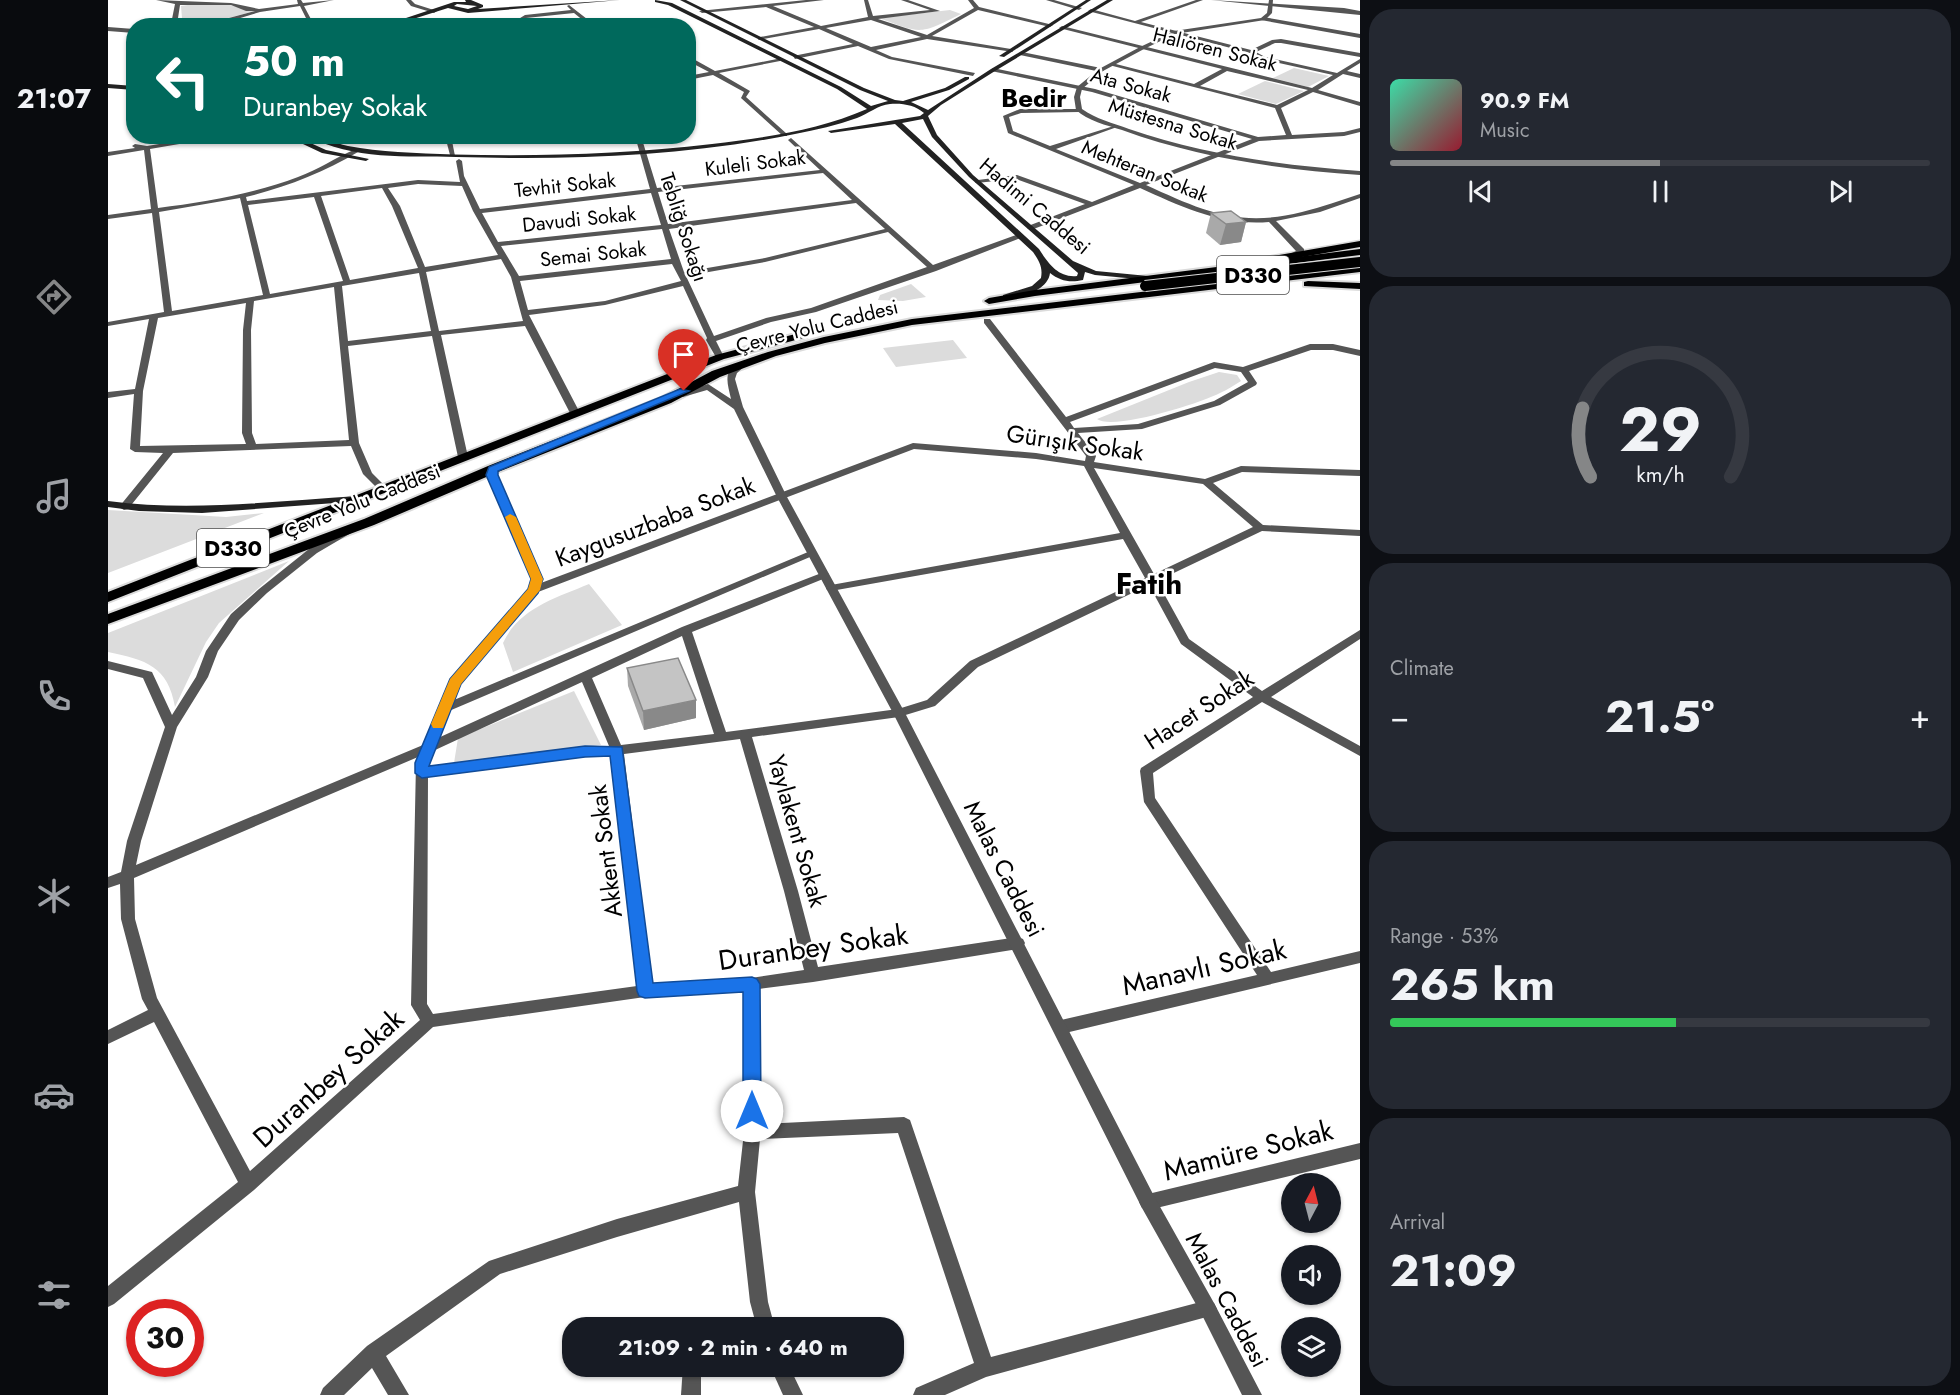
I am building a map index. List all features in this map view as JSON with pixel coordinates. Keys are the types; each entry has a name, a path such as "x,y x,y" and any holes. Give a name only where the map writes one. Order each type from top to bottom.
{"highway":[{"path":"1149,285 1219,269 1360,252"},
{"path":"1297,258 1342,260 1360,268"},
{"name":"D330","path":"1149,285 1360,262"},
{"name":"D330","path":"1149,285 1360,268"},
{"path":"994,306 1076,306 1343,280 1360,275"},
{"path":"1304,284 1360,286"},
{"name":"Çevre Yolu Caddesi","path":"108,619 369,522 493,469 667,400 716,374 743,364 824,340 878,328 994,306 1149,285"},
{"name":"Çevre Yolu Caddesi","path":"108,597 720,357 767,343 893,314 994,306"}],"main road":[{"path":"432,18 480,8 477,3 467,0"},
{"path":"455,3 451,9 465,11 582,0"},
{"path":"409,18 455,3 518,5 618,0"},
{"path":"649,0 670,4 839,88 870,110"},
{"path":"657,1 668,0"},
{"path":"682,0 862,89 922,108 926,115"},
{"path":"788,137 826,126 881,104 901,103 947,89 1089,0"},
{"path":"335,144 356,151 539,162 644,155 915,121 993,70 1111,0"},
{"path":"108,86 126,87"},
{"path":"108,92 126,93"},
{"name":"Hadimi Caddesi","path":"870,110 877,118 895,122 920,141 943,167 1036,251 1047,266 1047,275 1040,285 994,306"},
{"name":"Hadimi Caddesi","path":"926,115 934,136 978,182 1070,263 1095,273 1149,285"},
{"path":"306,144 346,158 379,160 456,158"},
{"path":"1297,258 1360,244"},
{"path":"1047,266 1063,278 1080,278 1082,273 1070,263"},
{"path":"108,504 124,507 226,510 297,502 358,499"}],"street":[{"path":"158,0 178,3 231,4 246,9 271,9"},
{"path":"237,18 300,2 332,0"},
{"path":"408,0 413,5 434,10"},
{"path":"702,11 822,0"},
{"path":"866,0 871,18"},
{"path":"760,39 871,18 937,11 903,0"},
{"path":"970,0 976,8 1050,25"},
{"path":"1048,0 1079,8"},
{"path":"1135,22 1201,0"},
{"path":"1213,0 1271,2 1360,13"},
{"path":"1344,10 1347,0"},
{"path":"300,2 308,18"},
{"path":"563,2 584,18"},
{"path":"1263,19 1269,13 1271,2"},
{"path":"175,18 178,3"},
{"path":"767,5 891,58 973,74"},
{"path":"871,49 927,37 976,8"},
{"path":"523,18 575,11"},
{"path":"1091,11 1252,52 1263,58 1360,76"},
{"path":"871,18 927,37 1011,51"},
{"name":"Müstesna Sokak","path":"1360,36 1263,19 1174,33 1101,70 1079,88 1077,97 1079,110 1115,126 1213,157 1267,166 1360,173"},
{"name":"Halıören Sokak","path":"1062,28 1266,78 1360,104"},
{"path":"108,29 126,30"},
{"path":"1252,52 1274,41 1281,41 1360,56"},
{"path":"795,57 858,44"},
{"path":"1022,54 1101,70"},
{"path":"1112,65 1278,107 1340,74 1360,56"},
{"path":"696,77 780,59"},
{"path":"696,62 748,92 743,97 933,269"},
{"path":"1283,69 1292,64"},
{"path":"1195,86 1226,69"},
{"name":"Ata Sokak","path":"993,70 1079,88 1258,139"},
{"path":"1266,78 1274,74"},
{"path":"1278,107 1290,138"},
{"name":"Mehteran Sokak","path":"1079,110 1020,111 1006,116 1010,132 1205,214 1224,219 1271,220 1317,211 1360,196"},
{"path":"1049,149 1115,126"},
{"path":"1031,228 1258,139 1344,134 1360,130"},
{"path":"135,146 146,144"},
{"path":"108,153 172,144"},
{"path":"451,144 477,211 516,279 528,323 575,413"},
{"name":"Tebliğ Sokağı","path":"641,144 680,275 720,357"},
{"path":"135,146 147,148"},
{"path":"147,148 168,314"},
{"path":"244,200 346,158 356,151"},
{"name":"Kuleli Sokak","path":"655,192 824,171"},
{"path":"978,182 1017,177 1091,204"},
{"path":"108,218 244,200 418,182 465,184"},
{"path":"384,186 396,206 423,270 463,457"},
{"name":"Tevhit Sokak","path":"477,211 655,192"},
{"path":"317,194 343,284 343,344 354,443 368,474 382,489"},
{"path":"244,200 267,297"},
{"name":"Davudi Sokak","path":"496,244 665,227 857,201"},
{"path":"1271,220 1301,251 1297,258"},
{"path":"680,275 765,260 889,230"},
{"path":"710,340 769,320 813,310 1019,237"},
{"path":"108,324 503,256"},
{"name":"Semai Sokak","path":"516,279 675,261"},
{"path":"524,312 605,303 684,284"},
{"path":"250,300 247,330 247,387 248,433 252,447"},
{"path":"154,317 139,390 135,449 170,450 354,443"},
{"path":"987,321 1090,456 1088,465 1185,641 1260,696 1360,752"},
{"path":"343,344 528,323"},
{"path":"1065,421 1214,366 1244,370 1310,347 1333,347 1360,353"},
{"name":"Malas Caddesi","path":"743,364 733,372 731,379 738,407 786,494 812,554 899,714 1061,1027 1148,1202 1208,1309 1252,1395"},
{"path":"1073,431 1139,427 1217,403 1253,383 1244,370"},
{"path":"667,400 708,387 738,407"},
{"path":"108,395 139,390"},
{"name":"Gürışık Sokak","path":"786,494 913,446 1036,456 1206,482 1241,469 1360,473"},
{"path":"124,507 170,450"},
{"path":"493,469 492,475 537,579 534,590"},
{"path":"1206,482 1260,528"},
{"name":"Kaygusuzbaba Sokak","path":"429,1021 418,1005 422,763 455,682 534,590 786,494"},
{"path":"248,1184 150,999 128,919 127,875 134,841 171,727 202,677 212,651 235,617 313,551 369,522"},
{"path":"422,773 899,714 931,703 974,663 1260,528 1360,533"},
{"path":"831,588 1127,535"},
{"path":"444,708 812,554"},
{"path":"108,883 428,748 686,630 824,575"},
{"path":"686,630 721,737"},
{"name":"Hacet Sokak","path":"1267,978 1149,799 1146,771 1360,634"},
{"path":"108,665 148,675 171,727"},
{"name":"Akkent Sokak","path":"585,676 617,750 645,991"},
{"name":"Yaylakent Sokak","path":"745,734 791,891 813,976"},
{"name":"Duranbey Sokak","path":"108,1298 248,1184 429,1021 645,991 752,984 1017,944"},
{"name":"Manavlı Sokak","path":"1061,1027 1360,957"},
{"path":"752,984 752,1132 746,1192 759,1302 763,1317"},
{"path":"108,1037 157,1013"},
{"path":"752,1132 904,1125 985,1368"},
{"name":"Mamüre Sokak","path":"1148,1202 1360,1151"},
{"path":"330,1395 374,1353 495,1267 618,1228 746,1192"},
{"path":"922,1395 985,1368 1208,1309"},
{"path":"374,1353 399,1395"},
{"path":"691,1395 692,1377"},
{"path":"785,1377 794,1395"}],"shaded area":[{"path":"201,3 230,5 255,11 228,18 182,18 181,6"},
{"path":"950,10 961,14 937,26 920,30 879,18"},
{"path":"1294,68 1329,76 1308,87 1273,78"},
{"path":"1265,81 1304,91 1276,104 1238,94"},
{"path":"911,284 926,297 903,301 878,300 880,295"},
{"path":"953,340 967,358 896,367 883,348"},
{"path":"1219,372 1237,375 1241,381 1210,397 1177,409 1138,419 1106,422 1097,419 1189,382"},
{"path":"108,510 226,517 264,513 108,573"},
{"path":"289,561 219,623 206,642 175,707 167,682 153,667 134,658 108,652 108,633"},
{"path":"589,584 622,625 513,672 503,643 510,631 519,621 540,606"},
{"path":"574,691 601,745 454,763 458,738"}],"building":[{"path":"1231,211 1246,222 1226,224 1211,213"},
{"path":"678,658 696,700 643,711 627,668"}],"slow traffic":[{"path":"438,724 455,682 534,590 537,579 510,517"}],"district":[{"name":"Bedir","path":"1034,98"},
{"name":"Fatih","path":"1149,584"}],"route":[{"path":"684,391 667,400 493,469 492,475 537,579 534,590 455,682 422,763 422,773 617,750 645,991 752,984 752,1111"}]}
